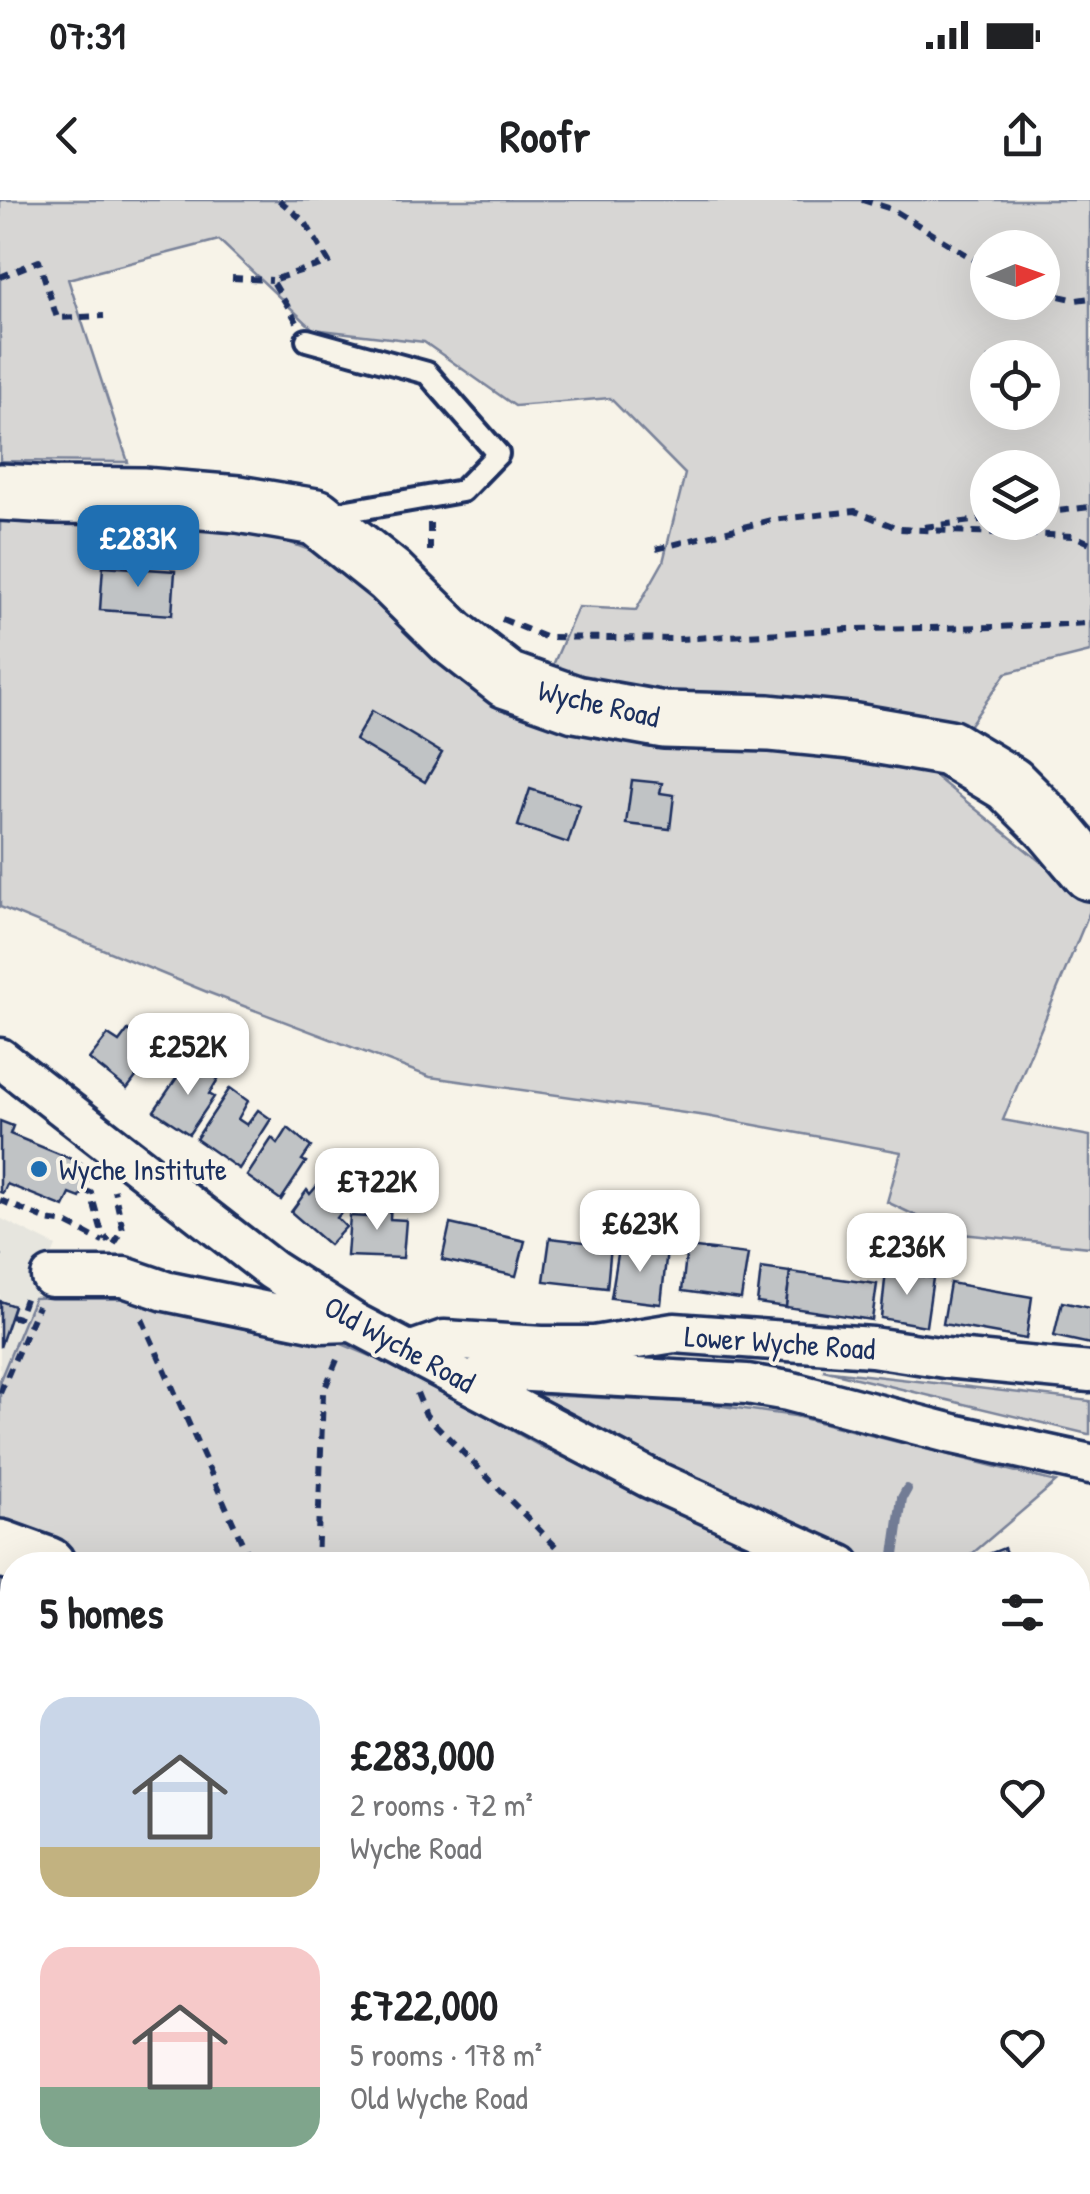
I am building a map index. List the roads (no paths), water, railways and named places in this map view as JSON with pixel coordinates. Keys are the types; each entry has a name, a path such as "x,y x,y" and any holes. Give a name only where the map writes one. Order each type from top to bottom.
{"main road":[{"name":"Wyche Road","path":"0,492 238,504 316,517 390,576 452,638 507,680 574,704 664,720 769,723 948,748 1009,784 1090,872"}],"street":[{"name":"Old Wyche Road","path":"0,1058 272,1270 353,1322 651,1479 812,1552"},
{"path":"51,1277 124,1278 166,1291 321,1324 353,1322"},
{"name":"Lower Wyche Road","path":"412,1351 444,1340 594,1346 674,1332 872,1347 1090,1372"},
{"name":"Lower Wyche Road","path":"470,1383 493,1370 747,1384 1090,1464"}],"lane":[{"path":"308,340 427,374 498,454 462,491 316,517"}],"waterway":[{"path":"894,1552 902,1498 907,1489"}],"place":[{"name":"Wyche Institute","path":"39,1169"}]}
